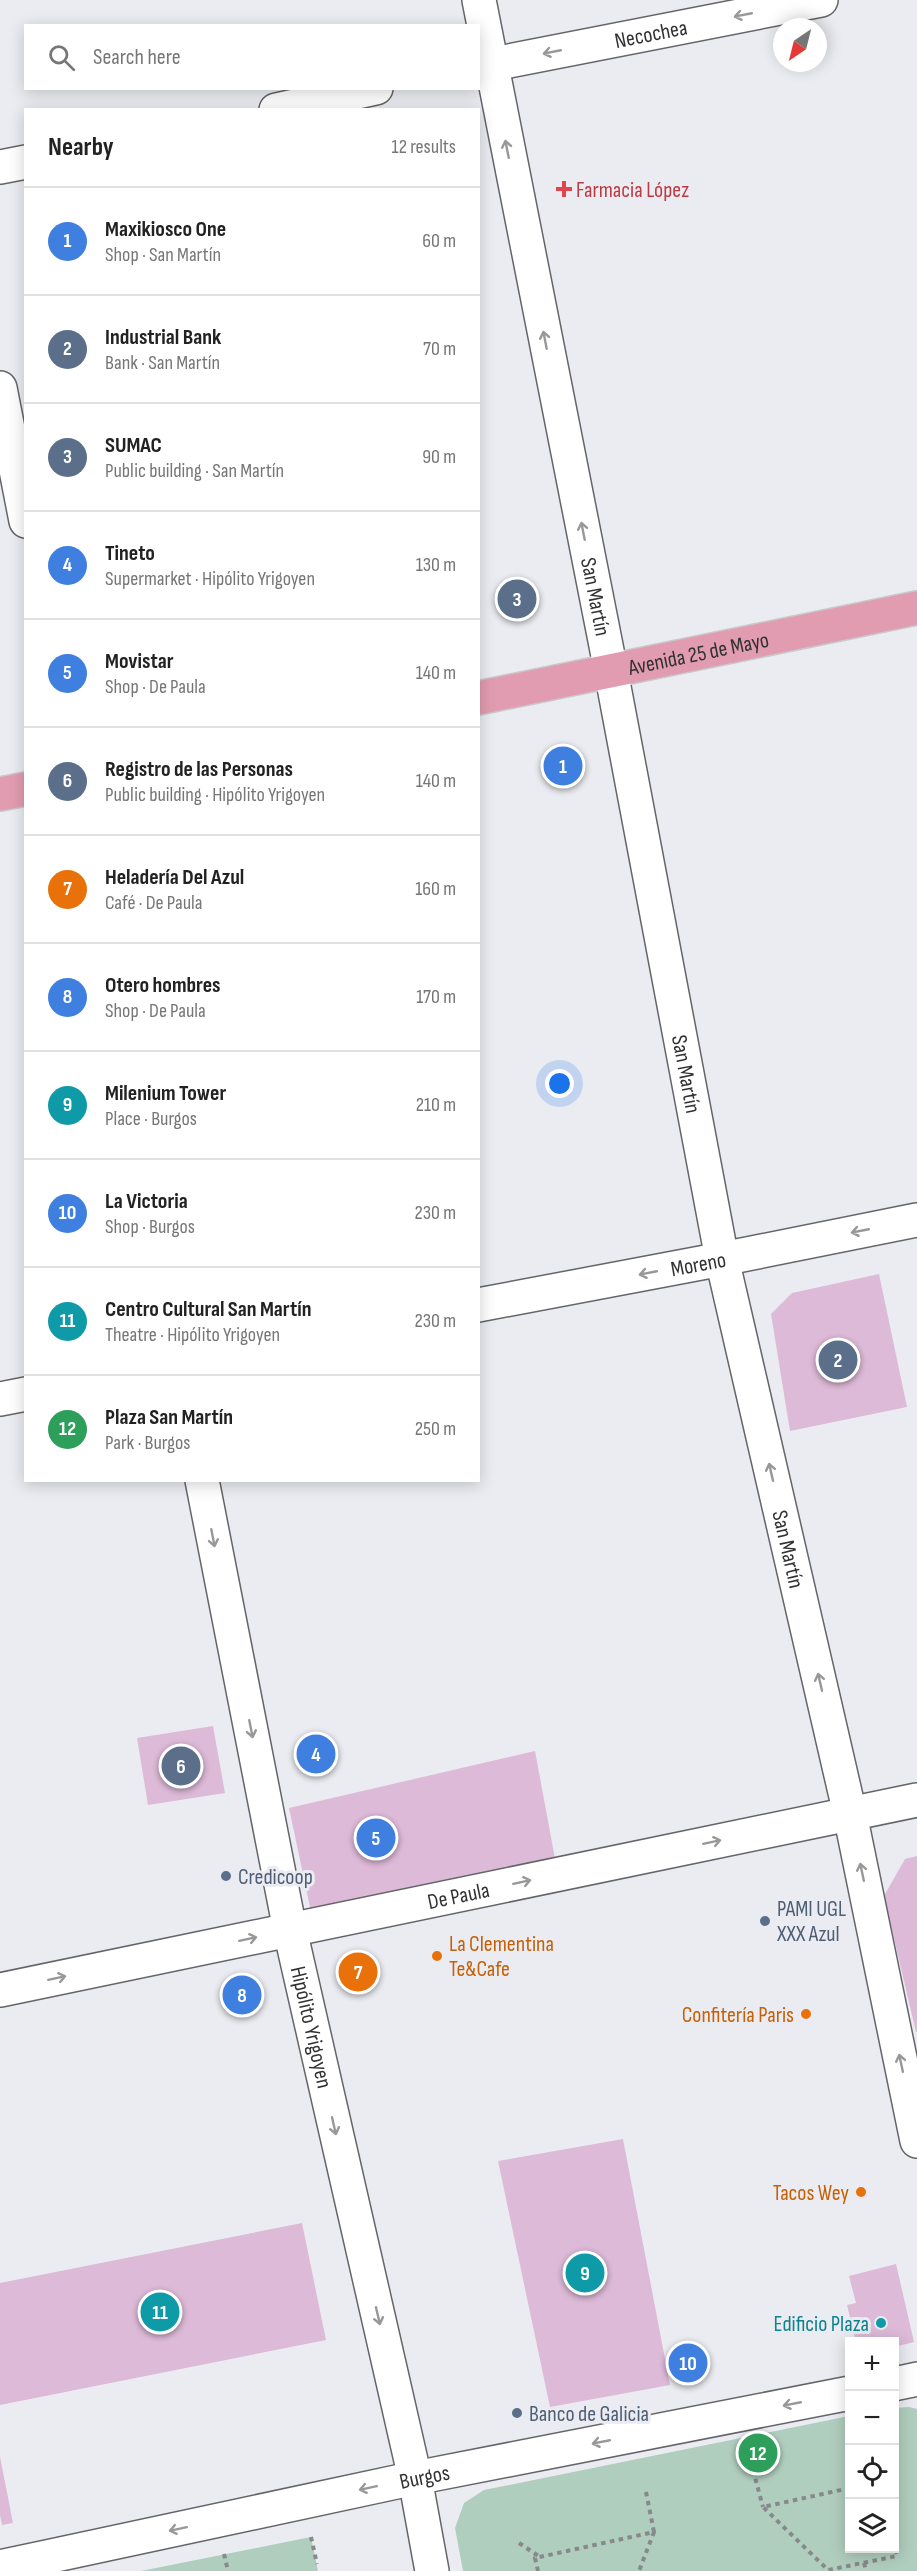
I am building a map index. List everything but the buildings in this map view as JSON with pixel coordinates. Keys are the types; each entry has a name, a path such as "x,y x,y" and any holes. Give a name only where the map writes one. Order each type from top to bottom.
{"main road":[{"name":"Avenida 25 de Mayo","path":"480,698 917,608"},
{"path":"0,794 24,789"}],"street":[{"name":"San Martín","path":"479,0 485,66 611,671 722,1259 850,1814 917,2141"},
{"name":"Necochea","path":"485,66 821,0"},
{"path":"285,108 367,90"},
{"path":"0,168 24,162"},
{"path":"0,388 24,511"},
{"name":"Moreno","path":"480,1305 917,1220"},
{"path":"0,1399 24,1394"},
{"name":"Hipólito Yrigoyen","path":"202,1482 290,1930 415,2478 432,2571"},
{"name":"De Paula","path":"0,1990 917,1800"},
{"path":"899,2383 917,2379"},
{"name":"Burgos","path":"0,2567 415,2478 845,2394"}],"path":[{"path":"753,2470 762,2507 828,2570 897,2556 896,2553"},
{"path":"762,2507 845,2489"},
{"path":"639,2571 654,2532 645,2492"},
{"path":"538,2571 535,2558 654,2532"},
{"path":"311,2537 317,2564"},
{"path":"519,2543 540,2557"},
{"path":"224,2554 228,2571"},
{"path":"864,2563 866,2571"}],"green space":[{"path":"899,2408 917,2409 917,2571 463,2571 455,2528 464,2503 484,2490 845,2417 845,2553 899,2553"},
{"path":"311,2537 318,2571 141,2571"}],"place":[{"name":"Farmacia López","path":"564,189"},
{"name":"SUMAC","path":"517,599"},
{"name":"Maxikiosco One","path":"563,766"},
{"name":"Industrial Bank","path":"838,1360"},
{"name":"Tineto","path":"316,1754"},
{"name":"Registro de las Personas","path":"181,1766"},
{"name":"Movistar","path":"376,1838"},
{"name":"Credicoop","path":"226,1876"},
{"name":"PAMI UGL XXX Azul","path":"765,1921"},
{"name":"La Clementina Te&Cafe","path":"437,1956"},
{"name":"Heladería Del Azul","path":"358,1972"},
{"name":"Otero hombres","path":"242,1995"},
{"name":"Confitería Paris","path":"806,2014"},
{"name":"Tacos Wey","path":"861,2192"},
{"name":"Milenium Tower","path":"585,2273"},
{"name":"Centro Cultural San Martín","path":"160,2312"},
{"name":"Edificio Plaza","path":"881,2323"},
{"name":"La Victoria","path":"688,2363"},
{"name":"Banco de Galicia","path":"517,2413"},
{"name":"Plaza San Martín","path":"758,2453"}]}
